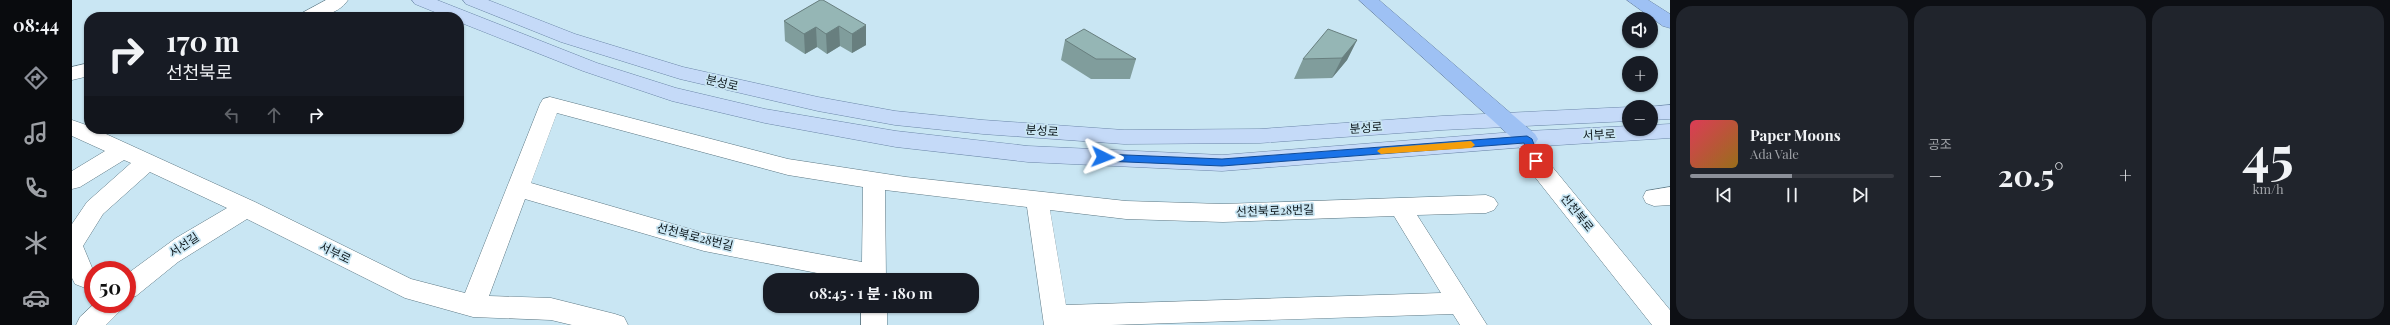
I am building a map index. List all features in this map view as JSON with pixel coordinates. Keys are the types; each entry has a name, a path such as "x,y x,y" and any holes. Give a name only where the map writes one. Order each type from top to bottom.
{"highway":[{"path":"1368,0 1527,139"},
{"path":"1636,0 1670,22"}],"main road":[{"name":"분성로","path":"421,0 451,12"},
{"name":"분성로","path":"472,0 568,38 673,71 753,90 895,118 983,127 1124,137 1260,136 1442,123 1622,114"},
{"name":"분성로","path":"464,17 590,67 672,94 765,116 896,139 1028,154 1222,162 1527,139"},
{"path":"1658,113 1670,112"},
{"name":"서부로","path":"1527,139 1670,131"}],"street":[{"path":"318,12 339,0"},
{"path":"72,74 84,70"},
{"name":"선천북로28번길","path":"855,273 704,242 518,188 550,104 788,167 874,180 1126,210 1223,213 1486,204"},
{"name":"서부로","path":"72,127 84,132"},
{"name":"서부로","path":"88,134 247,208 405,288 472,306 550,309 615,325"},
{"name":"선천북로","path":"1527,139 1560,174 1670,308"},
{"name":"선천북로","path":"1527,139 1536,161 1667,325"},
{"path":"72,181 124,150"},
{"path":"72,243 95,208 147,162"},
{"name":"선천북로28번길","path":"874,180 874,273"},
{"path":"472,306 518,188"},
{"path":"1037,200 1057,320 1460,303"},
{"path":"1400,207 1474,325"},
{"name":"서선길","path":"136,281 151,267 206,231 247,208"},
{"path":"72,249 84,277"},
{"path":"89,325 102,313"},
{"path":"874,313 874,325"}],"building":[{"path":"820,0 823,0 866,25 852,34 839,26 826,34 816,27 804,34 784,21"},
{"path":"1084,29 1136,59 1096,59 1065,40"},
{"path":"1328,29 1357,40 1342,58 1303,59"}],"slow traffic":[{"path":"1381,151 1471,145"}],"route":[{"path":"1103,157 1222,162 1481,144 1527,139 1536,161"}]}
